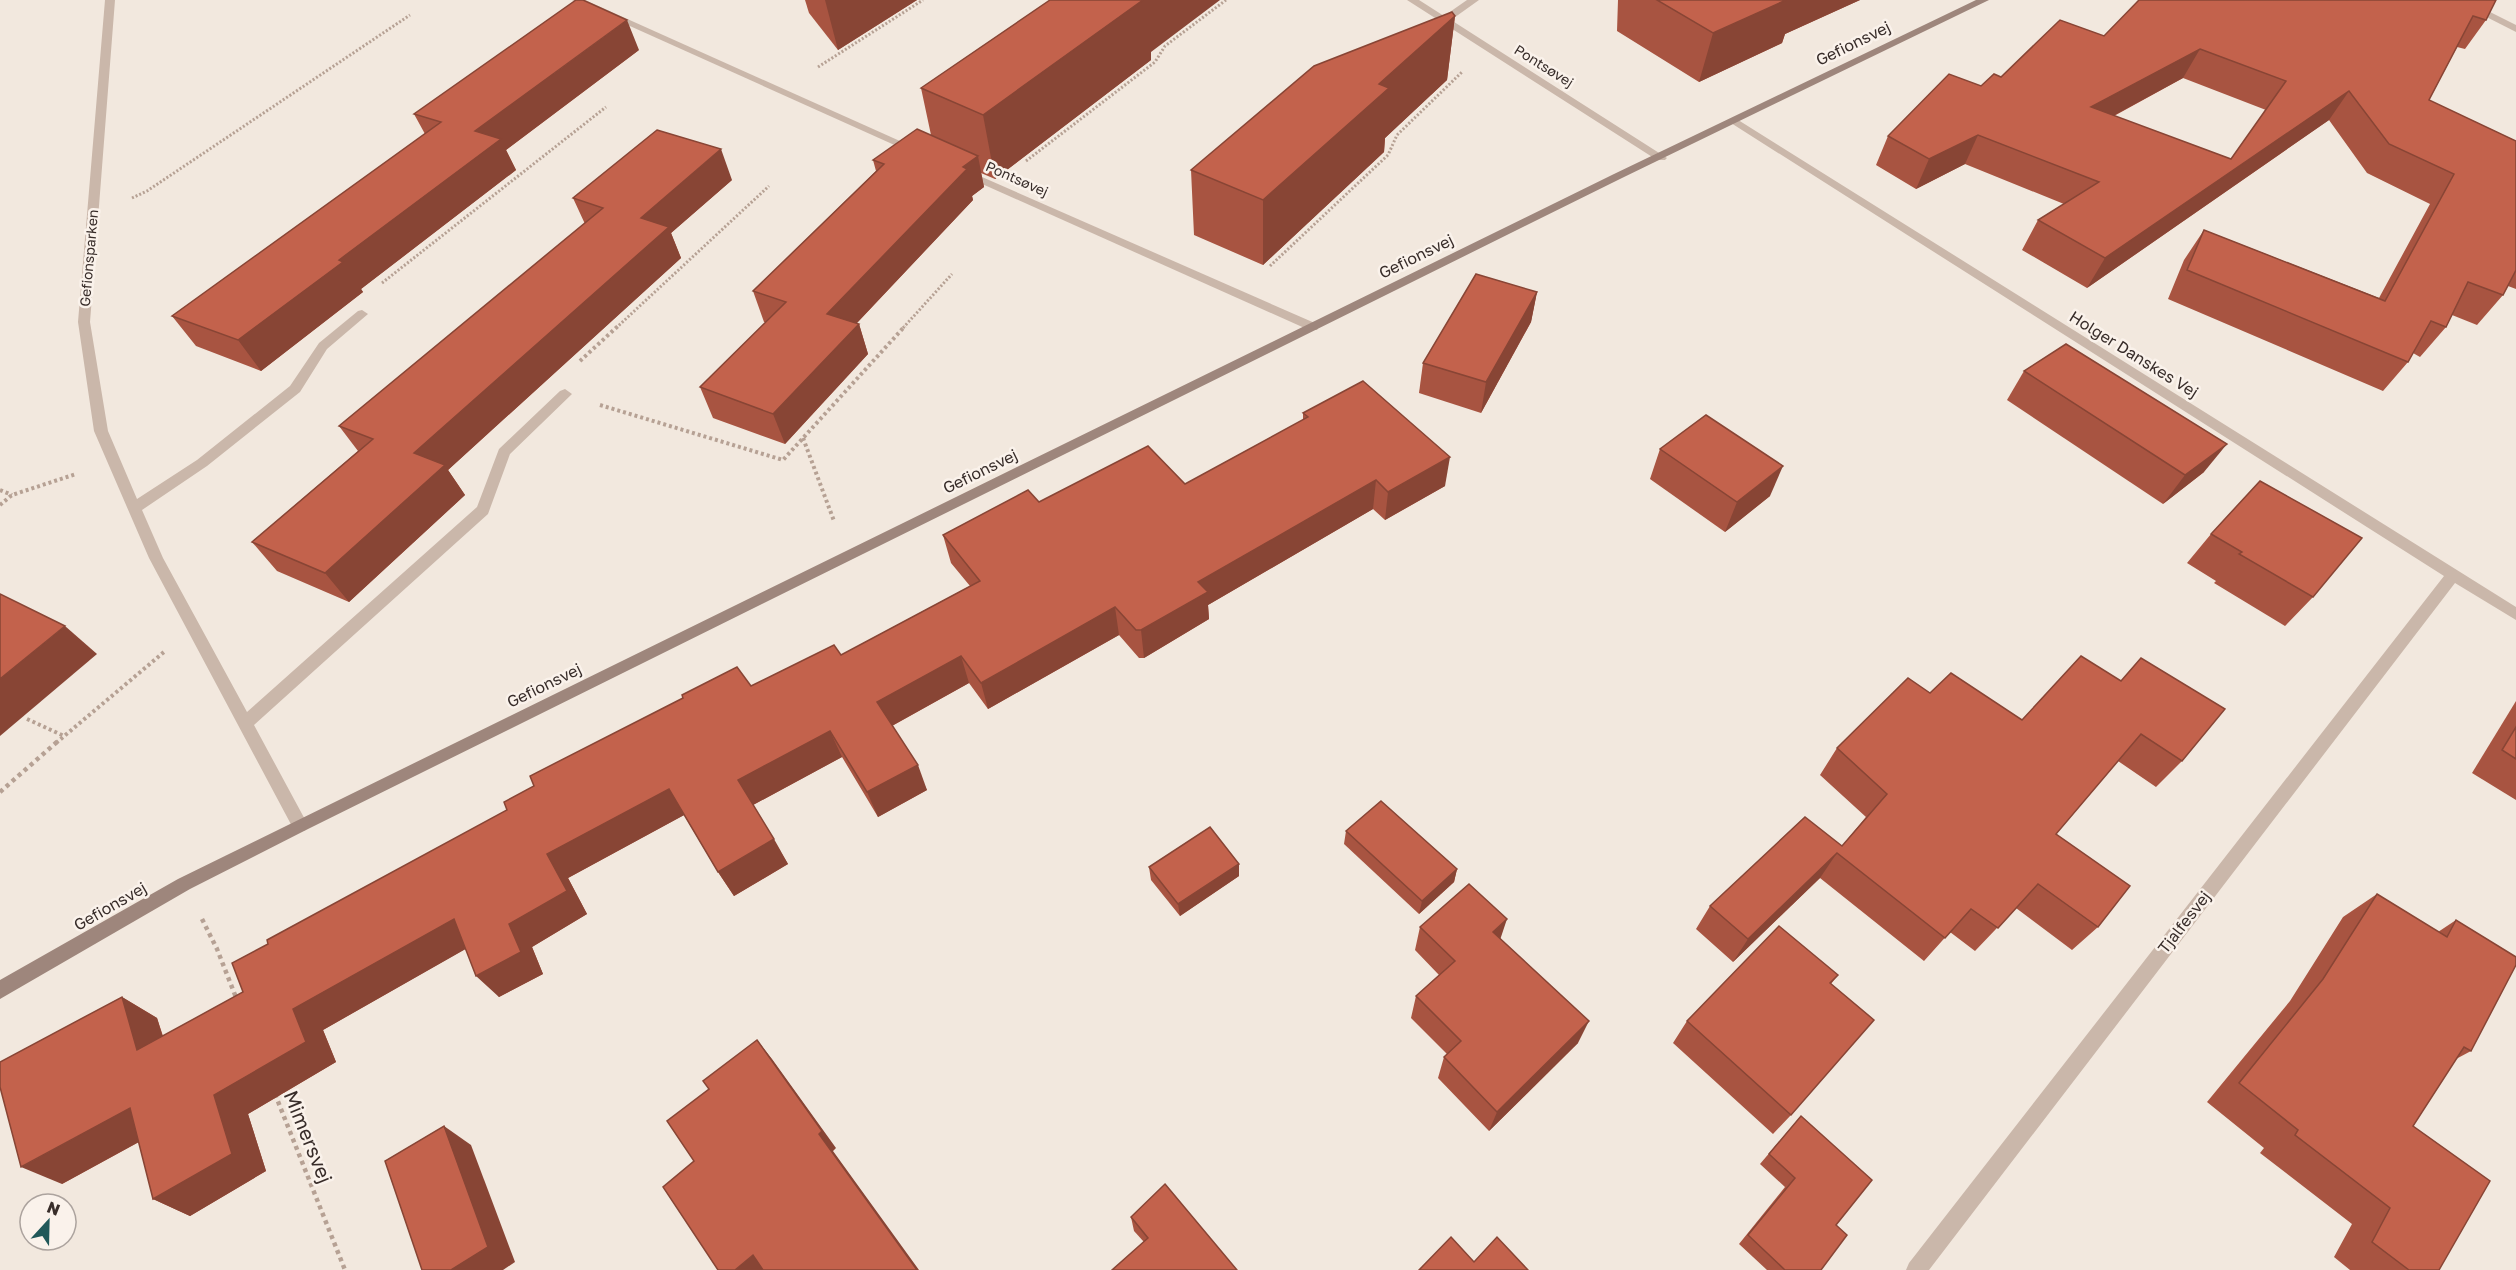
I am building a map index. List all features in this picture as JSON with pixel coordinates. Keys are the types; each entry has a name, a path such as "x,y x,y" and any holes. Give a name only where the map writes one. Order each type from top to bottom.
{"main road":[{"name":"Gefionsvej","path":"0,990 184,884 300,825 1618,176 1661,158 1984,0"}],"street":[{"name":"Gefionsparken","path":"110,0 84,322 101,431 156,558 300,825"},
{"path":"577,0 921,153"},
{"name":"Pontsøvej","path":"1412,0 1661,158"},
{"path":"1444,20 1474,0"},
{"path":"2458,0 2516,29"},
{"name":"Holger Danskes Vej","path":"1735,121 2516,614"},
{"name":"Pontsøvej","path":"952,167 1313,327"},
{"path":"134,508 202,464 295,389 323,346 362,314"},
{"path":"246,723 483,510 504,452 565,394"},
{"name":"Tjalfesvej","path":"1916,1270 2453,575"}],"path":[{"path":"781,91 923,0"},
{"path":"995,186 1155,62 1165,46 1226,0"},
{"path":"93,214 147,191 411,15"},
{"path":"1239,294 1388,155 1397,135 1473,62 1491,50"},
{"path":"362,314 365,297 606,107"},
{"path":"769,186 549,389 783,460 952,274"},
{"path":"803,438 847,556"},
{"path":"0,505 12,495 115,462"},
{"path":"0,490 12,495"},
{"path":"0,792 161,654 198,634"},
{"path":"27,719 64,736"},
{"path":"184,884 217,949 239,1004"},
{"name":"Mimersvej","path":"274,1093 345,1270"}],"building":[{"path":"576,0 583,0 627,20 475,131 501,139 339,260 343,262 238,340 172,316 441,122 414,114"},
{"path":"1050,0 1143,0 983,115 921,88"},
{"path":"1657,0 1786,0 1713,33"},
{"path":"2139,0 2496,0 2486,20 2473,16 2429,100 2516,141 2516,270 2503,295 2468,282 2446,327 2431,321 2408,362 2187,270 2204,230 2385,301 2454,174 2389,144 2349,91 2105,258 2038,220 2099,182 1978,135 1929,159 1888,136 1949,74 1981,86 1994,74 2001,77 2060,20 2104,36","holes":["2200,49 2286,81 2231,159 2091,107"]},
{"path":"1452,12 1455,16 1379,84 1389,88 1263,200 1191,170 1314,66"},
{"path":"917,129 978,156 963,167 967,169 827,314 859,324 773,414 700,387 786,302 753,291 884,164 873,160"},
{"path":"657,130 721,149 641,218 669,227 414,453 445,465 325,573 252,542 373,439 339,426 603,208 573,198"},
{"path":"1476,274 1537,292 1486,382 1423,363"},
{"path":"2066,344 2227,444 2185,475 2024,371"},
{"path":"1363,381 1450,457 1388,492 1376,480 1198,582 1208,592 1141,630 1136,630 1115,607 981,683 961,656 877,702 918,765 867,792 830,731 738,780 774,839 718,872 669,789 547,854 567,891 509,924 521,952 476,976 454,919 293,1009 306,1042 214,1095 232,1154 153,1199 130,1108 21,1167 0,1087 0,1062 122,997 137,1050 243,992 232,963 268,944 267,940 507,810 504,802 534,786 530,776 683,698 682,695 737,667 751,686 834,645 841,655 980,581 943,535 1028,490 1039,502 1148,446 1185,484 1308,417 1303,413"},
{"path":"1706,415 1783,466 1737,502 1660,449"},
{"path":"2260,481 2362,538 2313,597 2239,554 2242,552 2211,534"},
{"path":"0,594 65,626 0,679"},
{"path":"2081,656 2121,681 2141,658 2225,709 2182,761 2141,734 2056,834 2130,886 2098,927 2038,884 1998,928 1971,909 1945,938 1837,853 1748,939 1710,906 1805,817 1842,846 1887,794 1837,748 1908,678 1930,693 1951,673 2022,720"},
{"path":"2516,727 2516,759 2502,750"},
{"path":"1381,801 1457,869 1422,901 1346,831"},
{"path":"1210,827 1239,864 1178,904 1149,867"},
{"path":"1469,884 1507,919 1493,932 1589,1021 1497,1112 1444,1057 1461,1041 1416,996 1455,961 1420,927"},
{"path":"2377,894 2447,937 2456,920 2516,957 2516,965 2471,1051 2464,1047 2413,1126 2490,1181 2439,1270 2409,1270 2372,1242 2390,1208 2295,1135 2298,1130 2239,1083 2323,979"},
{"path":"1779,926 1838,975 1830,983 1874,1020 1791,1115 1687,1021"},
{"path":"757,1040 822,1131 819,1134 917,1270 763,1270 753,1255 735,1270 718,1270 663,1187 694,1161 667,1121 709,1089 703,1081"},
{"path":"1801,1116 1872,1180 1836,1225 1847,1235 1821,1270 1785,1270 1748,1235 1795,1178 1769,1154"},
{"path":"444,1126 488,1247 451,1270 422,1270 385,1161"},
{"path":"1165,1184 1237,1270 1112,1270 1148,1238 1131,1217"},
{"path":"1451,1237 1474,1262 1497,1237 1528,1270 1419,1270"}]}
